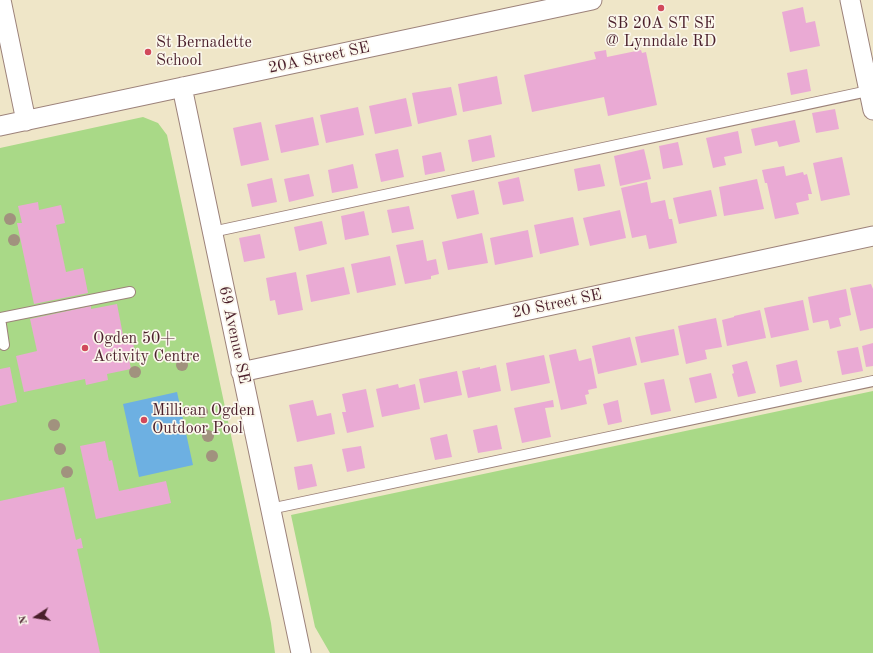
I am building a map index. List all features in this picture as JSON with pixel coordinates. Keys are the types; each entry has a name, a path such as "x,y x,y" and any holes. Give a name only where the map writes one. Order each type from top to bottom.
{"street":[{"path":"1,0 26,121"},
{"path":"850,0 871,91 873,110"},
{"name":"20A Street SE","path":"0,126 580,1"},
{"name":"69 Avenue SE","path":"182,87 301,653"},
{"name":"20 Street SE","path":"241,372 873,236"}],"lane":[{"path":"212,232 871,91"},
{"path":"4,345 0,318 130,292"},
{"path":"270,509 873,381"}],"green space":[{"path":"143,117 158,123 167,135 271,623 275,653 0,653 0,148"},
{"path":"873,391 873,653 330,653 315,627 291,515"}],"water":[{"path":"177,392 193,465 139,477 123,404"}],"building":[{"path":"803,7 806,23 815,21 820,46 790,52 782,12"},
{"path":"606,50 607,57 641,50 642,53 646,52 657,105 608,116 604,97 532,112 524,75 596,59 594,52"},
{"path":"807,69 811,91 791,95 787,73"},
{"path":"497,76 502,104 463,112 458,84"},
{"path":"451,87 457,115 418,124 412,93"},
{"path":"406,98 412,126 375,134 369,106"},
{"path":"358,107 364,135 326,143 320,115"},
{"path":"835,109 839,129 816,133 812,113"},
{"path":"313,117 319,145 281,153 275,125"},
{"path":"795,120 800,142 779,147 777,141 755,146 751,129"},
{"path":"261,122 269,160 241,166 233,128"},
{"path":"738,131 742,153 724,157 726,165 713,168 706,138"},
{"path":"491,135 495,157 472,162 468,140"},
{"path":"678,142 683,165 663,169 659,146"},
{"path":"398,149 404,177 381,182 375,154"},
{"path":"644,149 651,179 620,186 614,156"},
{"path":"441,152 445,171 425,175 422,156"},
{"path":"842,157 850,195 821,201 813,163"},
{"path":"353,164 358,188 332,193 328,170"},
{"path":"600,164 605,186 578,191 574,169"},
{"path":"784,166 786,176 803,172 804,175 807,174 812,194 808,194 809,200 796,203 799,214 775,219 767,183 765,183 762,170"},
{"path":"309,174 314,196 289,202 284,179"},
{"path":"519,177 524,201 503,205 498,182"},
{"path":"272,178 277,202 252,207 247,184"},
{"path":"757,179 764,209 724,216 719,187"},
{"path":"647,182 651,203 665,200 669,219 672,219 677,243 649,249 646,235 632,238 621,188"},
{"path":"474,190 479,214 457,219 451,195"},
{"path":"711,190 717,216 679,224 673,198"},
{"path":"38,202 39,210 61,205 65,223 56,225 66,272 83,268 88,293 34,304 17,223 22,223 18,206"},
{"path":"409,206 414,229 392,233 387,210"},
{"path":"620,210 626,238 590,246 583,218"},
{"path":"364,211 369,235 345,240 341,216"},
{"path":"573,217 579,245 540,254 534,225"},
{"path":"322,221 327,244 299,251 294,227"},
{"path":"528,230 533,257 495,265 490,238"},
{"path":"482,233 488,263 448,270 442,242"},
{"path":"260,234 265,258 244,262 239,238"},
{"path":"423,240 427,261 436,259 439,274 431,276 431,279 405,284 396,245"},
{"path":"390,256 396,285 357,293 351,264"},
{"path":"344,267 350,294 311,302 306,275"},
{"path":"296,272 303,310 278,315 275,300 270,301 266,278"},
{"path":"871,284 873,289 873,328 860,331 850,288"},
{"path":"846,289 851,315 839,318 841,326 830,329 828,320 813,323 808,297"},
{"path":"803,300 809,330 771,338 764,308"},
{"name":"Ogden 50+ Activity Centre","path":"117,304 124,340 132,338 135,352 128,354 131,369 107,374 108,380 86,385 85,379 24,392 16,356 37,351 30,319 91,306 91,309"},
{"path":"760,310 766,338 727,346 722,320"},
{"path":"716,318 722,347 705,350 707,359 686,364 678,326"},
{"path":"674,329 679,355 641,363 635,337"},
{"path":"630,337 637,365 598,374 592,346"},
{"path":"873,343 873,366 866,367 862,346"},
{"path":"858,347 863,371 842,375 837,351"},
{"path":"576,349 579,361 591,358 597,388 588,390 589,394 585,395 587,404 561,410 549,355"},
{"path":"544,355 550,383 511,391 506,363"},
{"path":"797,360 802,382 780,387 776,365"},
{"path":"747,361 756,393 738,397 732,374 734,373 732,365"},
{"path":"496,365 501,391 468,398 462,371"},
{"path":"10,367 17,402 0,406 0,369"},
{"path":"457,371 462,395 424,403 419,379"},
{"path":"711,373 717,398 695,403 689,378"},
{"path":"664,379 671,411 651,415 644,383"},
{"path":"398,384 399,388 415,384 420,409 382,417 376,389"},
{"path":"366,389 374,427 347,433 342,412 346,412 342,394"},
{"path":"313,400 317,416 331,413 335,434 297,442 289,405"},
{"path":"553,400 554,407 545,408 551,437 522,443 514,408"},
{"path":"618,400 622,422 608,425 603,404"},
{"path":"497,425 502,449 478,453 473,430"},
{"path":"447,434 452,457 435,460 430,438"},
{"path":"105,441 109,461 112,460 119,491 166,481 171,503 96,519 80,446"},
{"path":"361,446 365,468 347,472 342,449"},
{"path":"312,464 317,486 298,490 294,467"},
{"path":"64,487 76,540 81,538 83,548 77,549 100,653 0,653 0,501"}],"place":[{"name":"SB 20A ST SE @ Lynndale RD","path":"661,8"},
{"name":"St Bernadette School","path":"148,52"},
{"name":"Ogden 50+ Activity Centre","path":"85,348"},
{"name":"Millican Ogden Outdoor Pool","path":"144,420"}]}
